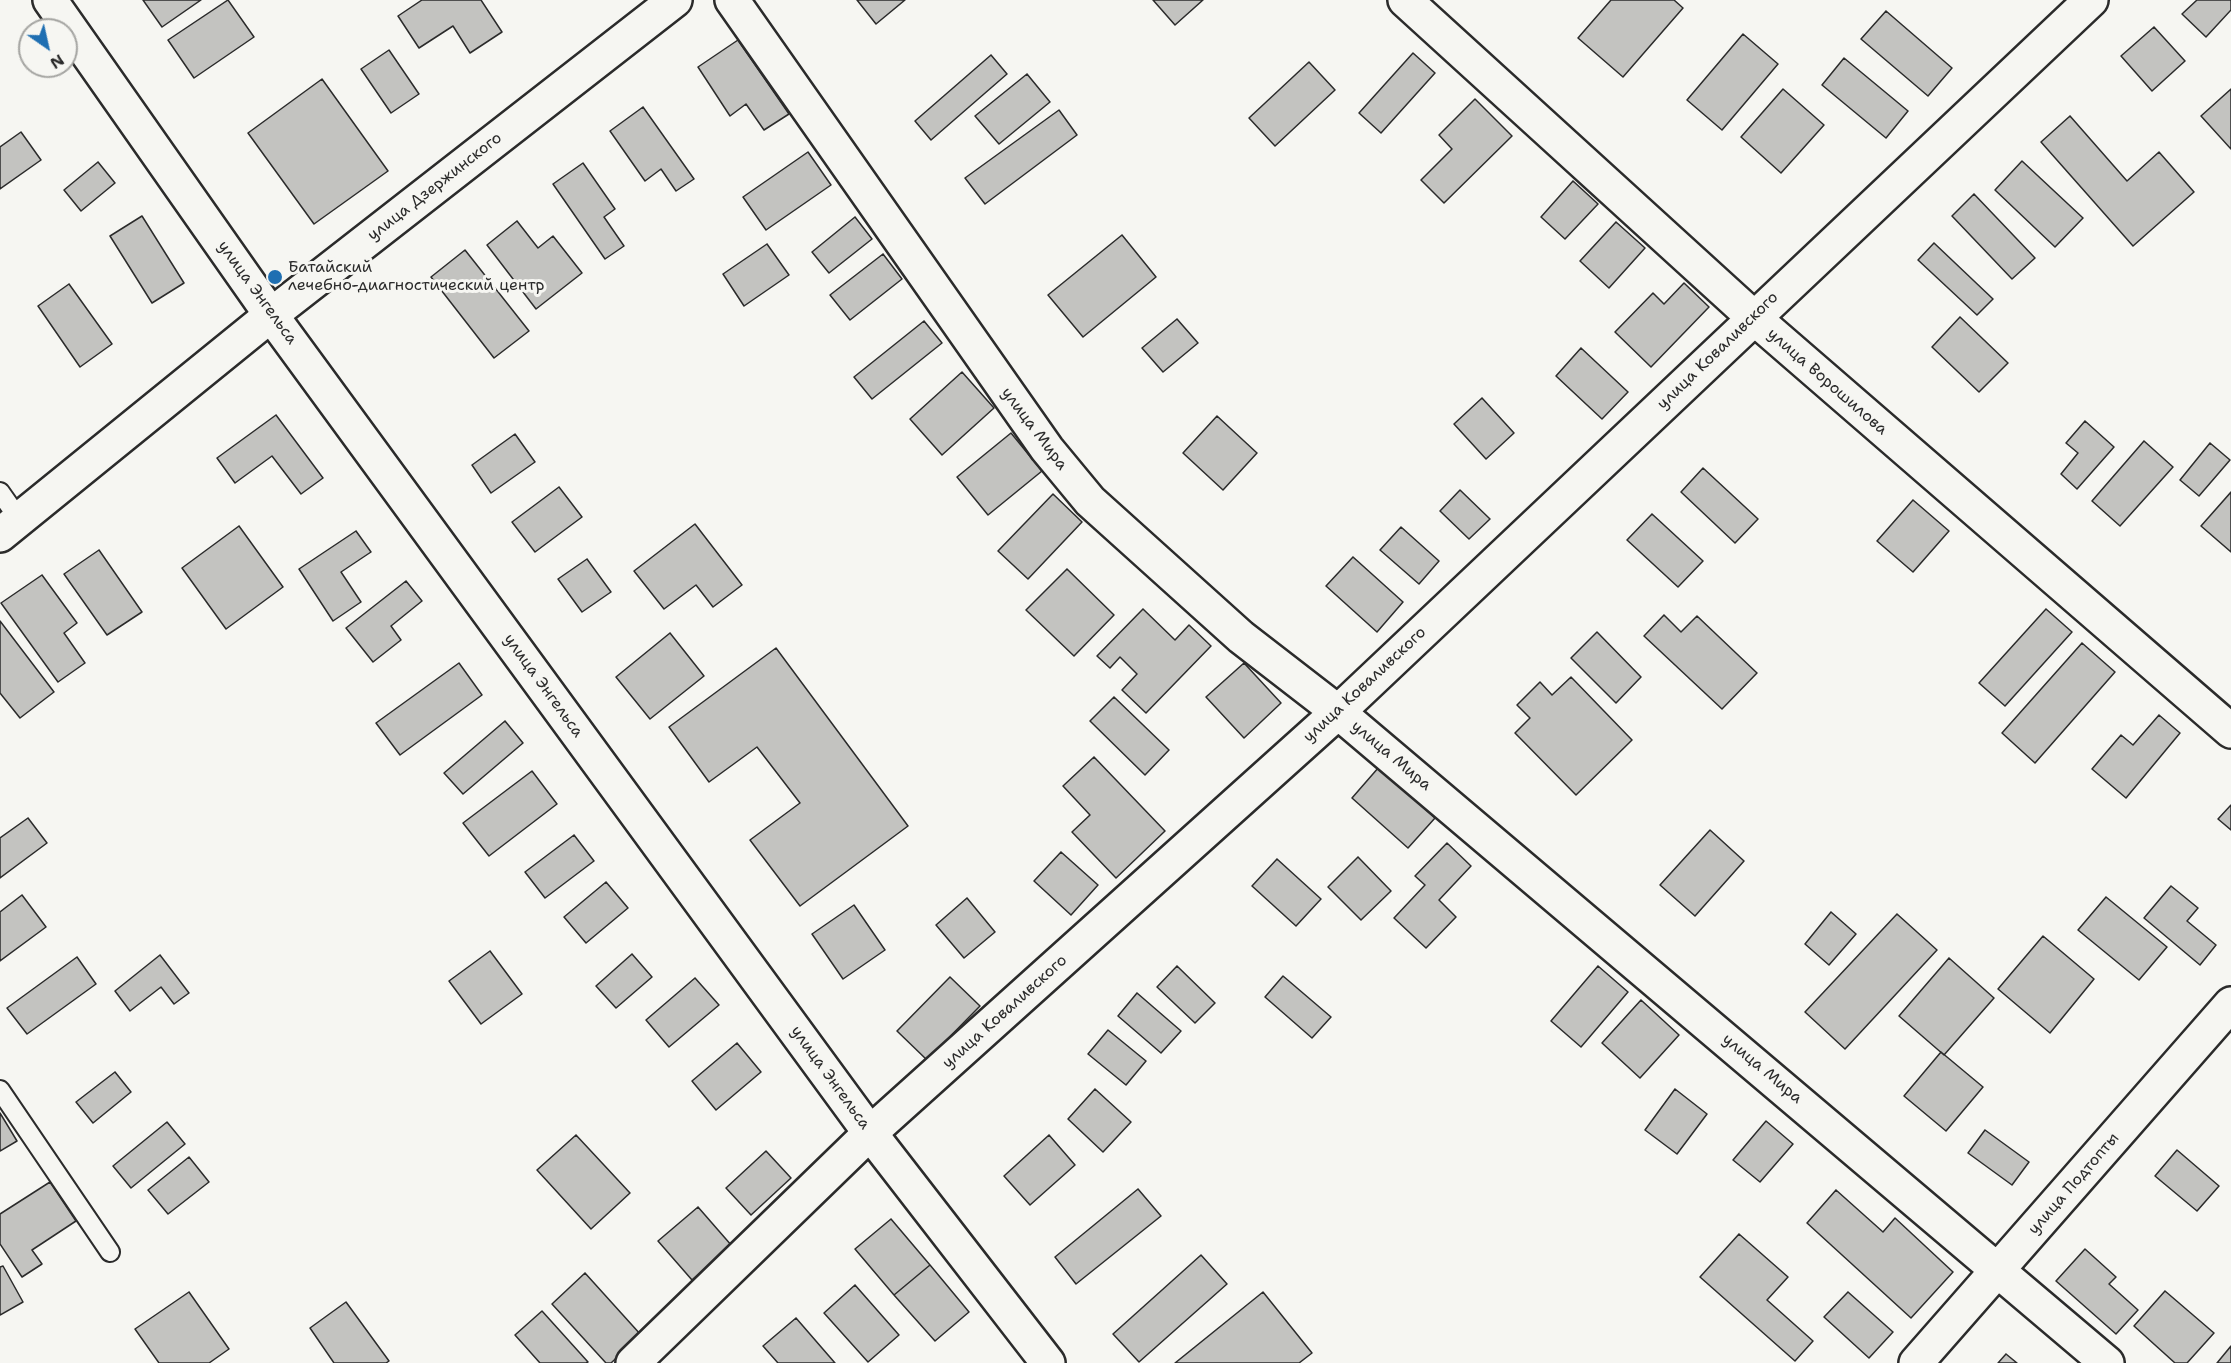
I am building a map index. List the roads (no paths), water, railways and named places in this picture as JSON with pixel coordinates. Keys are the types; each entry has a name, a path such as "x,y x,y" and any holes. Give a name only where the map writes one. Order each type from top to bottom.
{"street":[{"name":"улица Энгельса","path":"50,0 271,315 870,1133 1048,1363"},
{"name":"улица Дзержинского","path":"10,527 271,315 675,0"},
{"name":"улица Мира","path":"732,0 1047,449 1090,501 1241,637 1338,712 2000,1270 2107,1363"},
{"name":"улица Ворошилова","path":"1405,0 1753,317 2231,731"},
{"name":"улица Коваливского","path":"633,1363 870,1133 1338,712 1753,317 2091,0"},
{"name":"улица Подтопты","path":"1916,1363 2000,1270 2231,1004"}],"lane":[{"path":"0,492 10,527"},
{"path":"0,1090 110,1252"}],"place":[{"name":"Батайский лечебно-диагностический центр","path":"275,277"}]}
